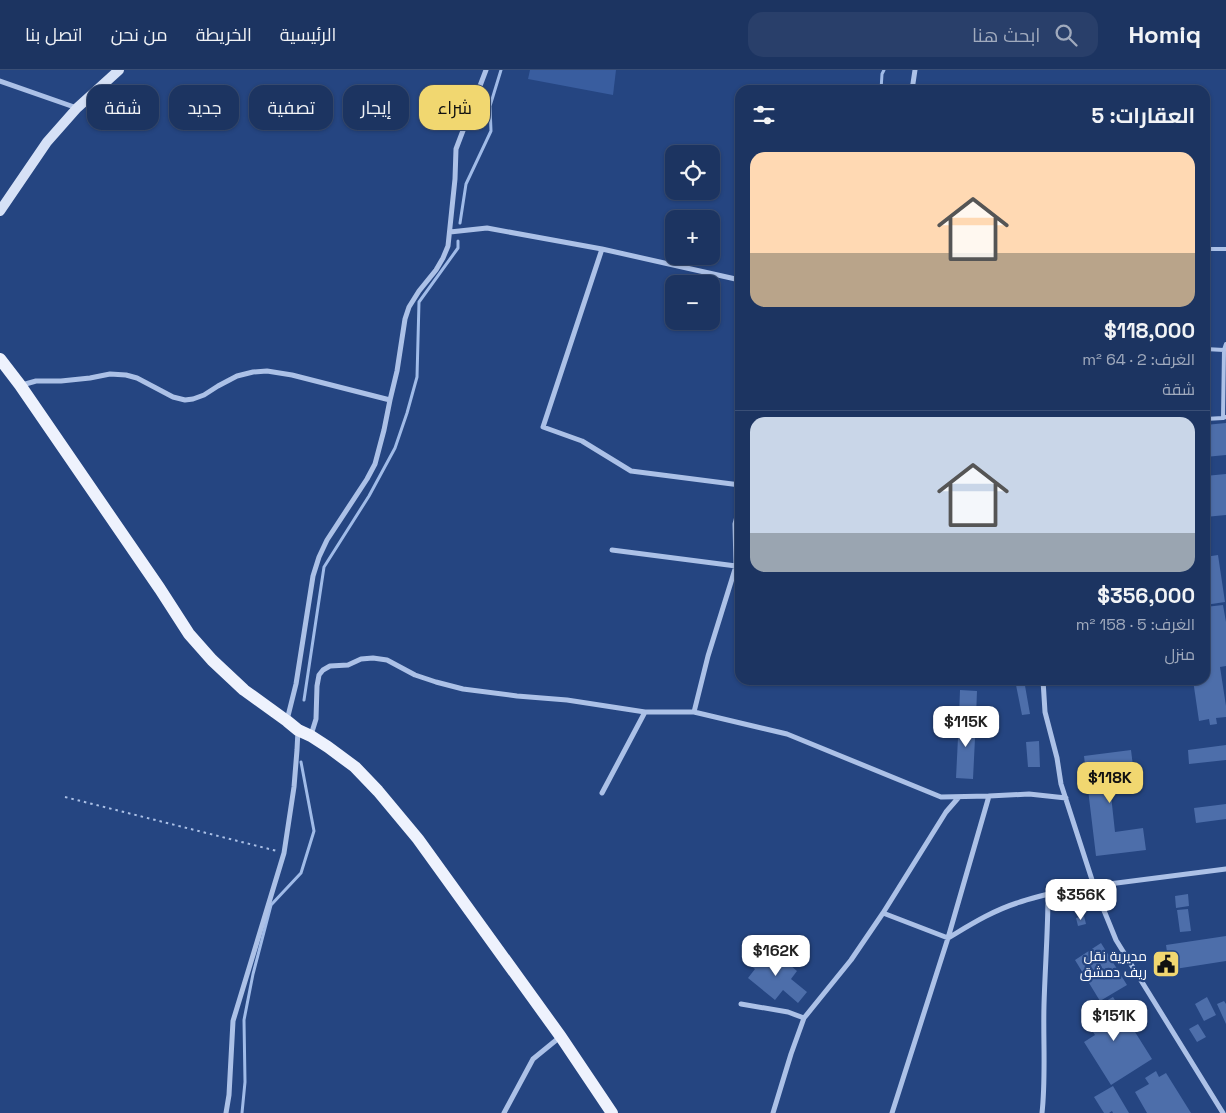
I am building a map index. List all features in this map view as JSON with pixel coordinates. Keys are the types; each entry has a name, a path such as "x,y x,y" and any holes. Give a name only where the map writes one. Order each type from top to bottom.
{"main road":[{"path":"0,211 47,142 77,108 118,70"},
{"path":"0,359 20,385 189,634 212,660 244,690 298,730 328,747 355,767 378,790 418,839 561,1037 612,1113"}],"street":[{"path":"287,721 296,684 313,576 327,540 368,479 375,464 398,371 405,319 409,307 436,270 448,246 456,149 486,70"},
{"path":"913,85 915,70"},
{"path":"0,81 77,108"},
{"path":"450,232 487,228 602,250 735,279"},
{"path":"602,250 543,427 582,441 631,471 735,484"},
{"path":"20,385 36,381 61,382 110,374 126,375 137,378 173,397 185,400 204,396 237,376 267,371 292,375 390,400"},
{"path":"612,550 735,566"},
{"path":"694,712 708,656 735,569"},
{"path":"311,736 316,719 319,675 330,666 348,665 361,659 373,658 387,660 415,675 463,689 567,700 645,712 694,712 787,734 941,797 1029,794 1066,798"},
{"path":"1043,685 1045,712 1057,758 1061,784 1094,886 1116,940 1224,1113"},
{"path":"602,793 645,712"},
{"path":"226,1113 229,1095 233,1020 284,853 294,787 298,730"},
{"path":"892,1113 948,938 989,796"},
{"path":"773,1113 804,1018 851,960 883,913 946,812 959,797"},
{"path":"948,938 980,919 1015,903 1048,894 1094,886 1226,869"},
{"path":"1042,1113 1048,894"},
{"path":"883,913 948,938"},
{"path":"741,1004 788,1012 804,1018"},
{"path":"504,1113 533,1059 561,1037"}],"lane":[{"path":"1210,249 1226,249"},
{"path":"1210,419 1225,418 1224,350 1226,344"},
{"path":"1210,349 1224,350"}],"path":[{"path":"65,797 284,853"}],"shaded area":[{"path":"530,70 616,70 613,95 528,79"}],"building":[{"path":"1210,362 1211,417 1210,417"},
{"path":"1226,423 1226,455 1210,457 1210,425"},
{"path":"1226,474 1226,515 1210,517 1210,476"},
{"path":"1218,555 1225,602 1210,604 1210,556"},
{"path":"1223,605 1226,622 1226,666 1220,667 1226,717 1216,718 1217,724 1210,725 1209,719 1199,721 1194,685 1210,685 1210,606"},
{"path":"1016,685 1025,685 1030,714 1022,715"},
{"path":"960,690 977,691 976,717 959,717"},
{"path":"959,718 976,718 973,779 956,778"},
{"path":"1039,741 1040,767 1028,767 1026,742"},
{"path":"1226,745 1226,760 1189,764 1188,750"},
{"path":"1131,750 1134,774 1109,777 1115,832 1143,828 1146,850 1096,856 1084,756"},
{"path":"1226,804 1226,819 1196,823 1194,808"},
{"path":"1188,894 1189,906 1176,908 1175,896"},
{"path":"1188,909 1191,931 1180,932 1177,910"},
{"path":"1084,916 1086,924 1078,926 1076,918"},
{"path":"1226,936 1226,961 1162,971 1160,960 1168,959 1166,945"},
{"path":"1101,943 1127,985 1100,1001 1075,960"},
{"path":"771,949 797,971 791,979 807,992 798,1003 783,990 775,1000 748,978 755,969 751,966 760,954 764,957"},
{"path":"1113,997 1152,1059 1111,1085 1084,1042 1095,1035 1082,1015"},
{"path":"1207,997 1216,1015 1204,1021 1195,1004"},
{"path":"1224,1001 1226,1004 1226,1024 1217,1004"},
{"path":"1198,1024 1206,1037 1197,1042 1189,1029"},
{"path":"1156,1071 1159,1077 1166,1073 1191,1113 1147,1113 1135,1092 1149,1084 1145,1078"},
{"path":"1113,1086 1129,1113 1113,1113 1112,1111 1104,1113 1094,1097"}],"waterway":[{"path":"460,223 466,184 491,131 490,106 501,70"},
{"path":"881,85 884,70"},
{"path":"304,700 324,567 369,496 395,448 417,377 419,302 458,248 458,241"},
{"path":"242,1113 245,1082 244,1020 253,974 271,905 301,873 314,831 301,762"}],"place":[{"name":"مديرية نقل ريف دمشق","path":"1166,964"}]}
